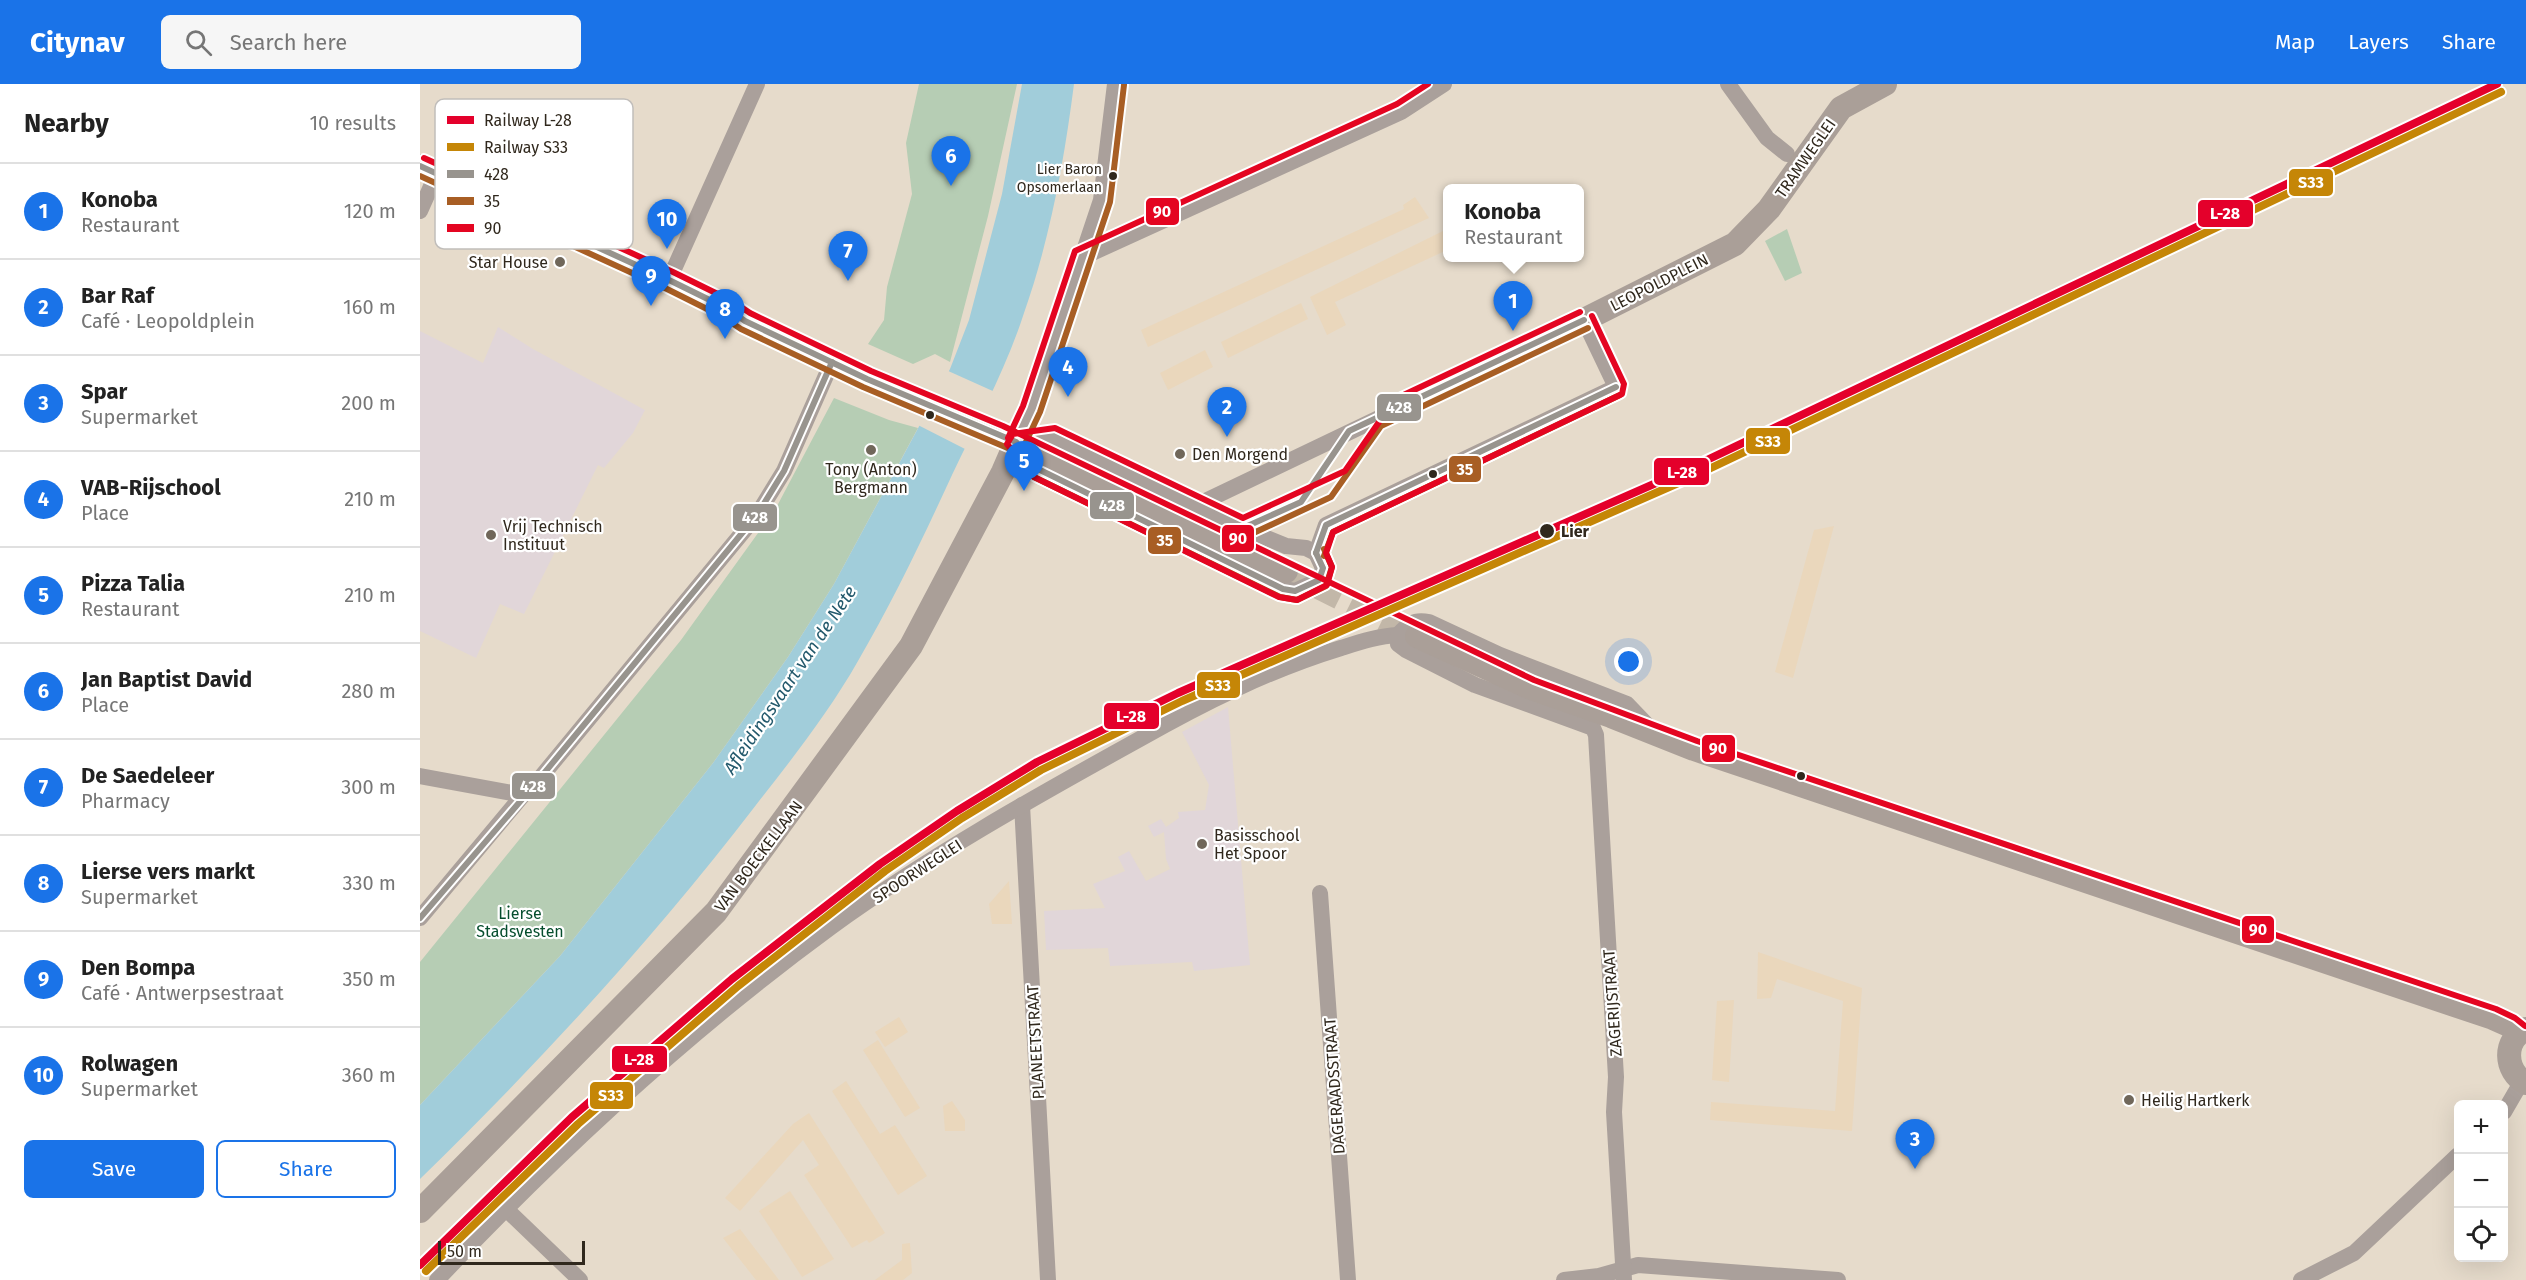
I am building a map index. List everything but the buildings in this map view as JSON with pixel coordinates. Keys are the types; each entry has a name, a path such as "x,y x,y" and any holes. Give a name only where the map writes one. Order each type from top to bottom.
{"street":[{"path":"669,280 757,84"},
{"path":"1007,438 1030,409 1101,200 1115,84"},
{"path":"1082,258 1401,112 1444,84"},
{"path":"1728,84 1767,138 1787,154"},
{"name":"TRAMWEGLEI","path":"1735,244 1769,209 1841,108 1885,84"},
{"path":"420,211 429,169"},
{"name":"LEOPOLDPLEIN","path":"1197,505 1584,320 1735,244"},
{"path":"602,249 832,362 1007,438 1286,571"},
{"path":"1316,553 1326,525 1616,387 1584,320"},
{"path":"420,918 523,795 536,783 757,515 784,471 832,362"},
{"path":"1052,436 1286,546 1306,548 1316,553 1323,568 1319,580 1295,591 1283,589 1038,469 1007,438 1052,436"},
{"name":"VAN BOECKELLAAN","path":"420,1211 716,912 911,646 1003,472 1007,438"},
{"path":"1399,635 1531,688 1729,761 2511,1026 2522,1031 2510,1046 2509,1058 2511,1068 2524,1082 2508,1106"},
{"name":"ZAGERIJSTRAAT","path":"1399,635 1398,644 1406,650 1475,685 1593,728 1596,735 1616,1077 1614,1112 1624,1274"},
{"name":"SPOORWEGLEI","path":"437,1280 505,1208 733,1002 834,925 1022,805 1217,696 1319,655 1399,635"},
{"path":"420,776 523,795"},
{"name":"PLANEETSTRAAT","path":"1022,805 1047,1280"},
{"name":"DAGERAADSSTRAAT","path":"1320,893 1348,1280"},
{"path":"2301,1280 2354,1253 2454,1159"},
{"path":"505,1208 580,1280"},
{"path":"1564,1280 1624,1274 1638,1265 1838,1280"}],"shaded area":[{"path":"1415,197 1429,218 1148,347 1141,330 1404,209 1403,205"},
{"path":"1443,231 1443,252 1335,302 1346,325 1327,335 1310,297"},
{"path":"1301,303 1308,319 1228,358 1221,342"},
{"name":"Vrij Technisch Instituut","path":"498,327 533,349 645,410 633,433 604,468 598,465 524,614 500,604 476,658 420,631 420,331 483,363"},
{"path":"1205,350 1213,367 1168,390 1160,373"},
{"path":"1834,526 1793,678 1775,672 1814,530"},
{"name":"Basisschool Het Spoor","path":"1228,707 1250,965 1194,971 1192,962 1110,966 1108,948 1046,950 1044,911 1105,908 1093,884 1125,871 1118,857 1129,851 1146,881 1170,869 1166,859 1164,832 1154,837 1148,826 1161,819 1166,827 1179,818 1178,812 1205,810 1209,785 1182,732"},
{"path":"1009,881 1012,924 992,924 989,904"},
{"path":"1758,952 1862,988 1852,1131 1710,1120 1711,1102 1835,1111 1843,1001 1777,979 1771,998 1757,999"},
{"path":"1734,1000 1729,1082 1712,1080 1717,1001"},
{"path":"899,1017 908,1032 885,1047 875,1032"},
{"path":"878,1040 920,1108 905,1117 863,1050"},
{"path":"846,1081 880,1134 895,1125 927,1176 898,1195 832,1091"},
{"path":"952,1101 965,1120 965,1131 945,1131 943,1106"},
{"path":"809,1113 885,1233 869,1243 867,1240 852,1248 804,1175 819,1165 803,1140 740,1211 725,1198 793,1124"},
{"path":"790,1191 834,1259 802,1277 759,1211"},
{"path":"740,1229 779,1280 756,1280 723,1238"},
{"path":"910,1243 912,1273 903,1280 875,1280 902,1260 902,1244"}],"green space":[{"path":"919,84 1017,84 988,216 950,362 935,354 913,364 868,344 884,320 887,287 912,194 906,143"},
{"path":"1787,229 1802,273 1785,281 1765,241"},
{"name":"Lierse Stadsvesten","path":"834,398 889,420 918,428 834,584 788,657 713,763 560,956 420,1105 420,962 681,640 776,508"}],"water":[{"name":"Afleidingsvaart van de Nete","path":"1022,84 1074,84 1061,171 1049,229 1017,334 1000,375 919,546 871,638 847,680 810,735 717,854 637,951 509,1090 420,1179 420,1105 560,956 713,763 788,657 834,584 950,369 969,320 1002,194"}],"pier":[{"path":"946,370 995,392 967,450 916,424"}],"tunnel":[{"path":"1286,571 1417,636"}],"rail line":[{"name":"L-28","path":"420,1265 572,1117 732,979 880,864 957,811 1037,762 1178,693 1688,469 2497,84"},
{"name":"S33","path":"426,1271 578,1124 738,986 885,871 962,818 1041,770 1182,701 1692,477 2501,92"}],"transit line":[{"name":"90","path":"1008,438 1023,406 1075,251 1397,104 1428,84"},
{"name":"35","path":"1024,446 1040,412 1110,202 1124,85"},
{"name":"90","path":"424,158 435,163"},
{"name":"428","path":"420,166 435,173"},
{"name":"35","path":"420,176 435,183"},
{"name":"35","path":"580,249 665,288 723,317 741,329 863,387 1010,449 1034,477 1280,597 1297,600 1326,586 1332,567 1324,549"},
{"name":"428","path":"601,249 669,280 728,309 745,321 867,379 1016,442 1038,469 1283,589 1295,591 1319,580 1323,568 1316,553"},
{"name":"90","path":"623,249 871,371 1003,426 1534,680 1697,741 2496,1009 2515,1018 2525,1026"},
{"name":"90","path":"1580,312 1395,399 1345,471 1243,518 1055,428 1013,434 1007,444 1034,477 1279,597 1297,600 1327,585 1332,567 1326,553 1333,532 1622,394 1624,384 1592,316"},
{"name":"428","path":"1243,528 1301,502 1349,431 1584,320"},
{"name":"35","path":"1247,536 1331,497 1381,426 1588,328"},
{"name":"428","path":"420,918 536,783 757,515 784,471 832,362"},
{"name":"428","path":"1316,553 1326,525 1616,387"},
{"name":"35","path":"1324,556 1333,532 1620,395"}],"place":[{"name":"Lier Baron Opsomerlaan","path":"1113,176"},
{"name":"Jan Baptist David","path":"951,186"},
{"name":"Rolwagen","path":"667,249"},
{"name":"Star House","path":"560,262"},
{"name":"De Saedeleer","path":"848,281"},
{"name":"Den Bompa","path":"651,306"},
{"name":"Konoba","path":"1513,331"},
{"name":"Lierse vers markt","path":"725,339"},
{"name":"VAB-Rijschool","path":"1068,397"},
{"name":"Bar Raf","path":"1227,437"},
{"name":"Tony (Anton) Bergmann","path":"871,450"},
{"name":"Den Morgend","path":"1180,454"},
{"name":"Pizza Talia","path":"1024,491"},
{"name":"Lier","path":"1547,531"},
{"name":"Vrij Technisch Instituut","path":"491,535"},
{"name":"Basisschool Het Spoor","path":"1202,844"},
{"name":"Heilig Hartkerk","path":"2129,1100"},
{"name":"Spar","path":"1915,1169"}]}
